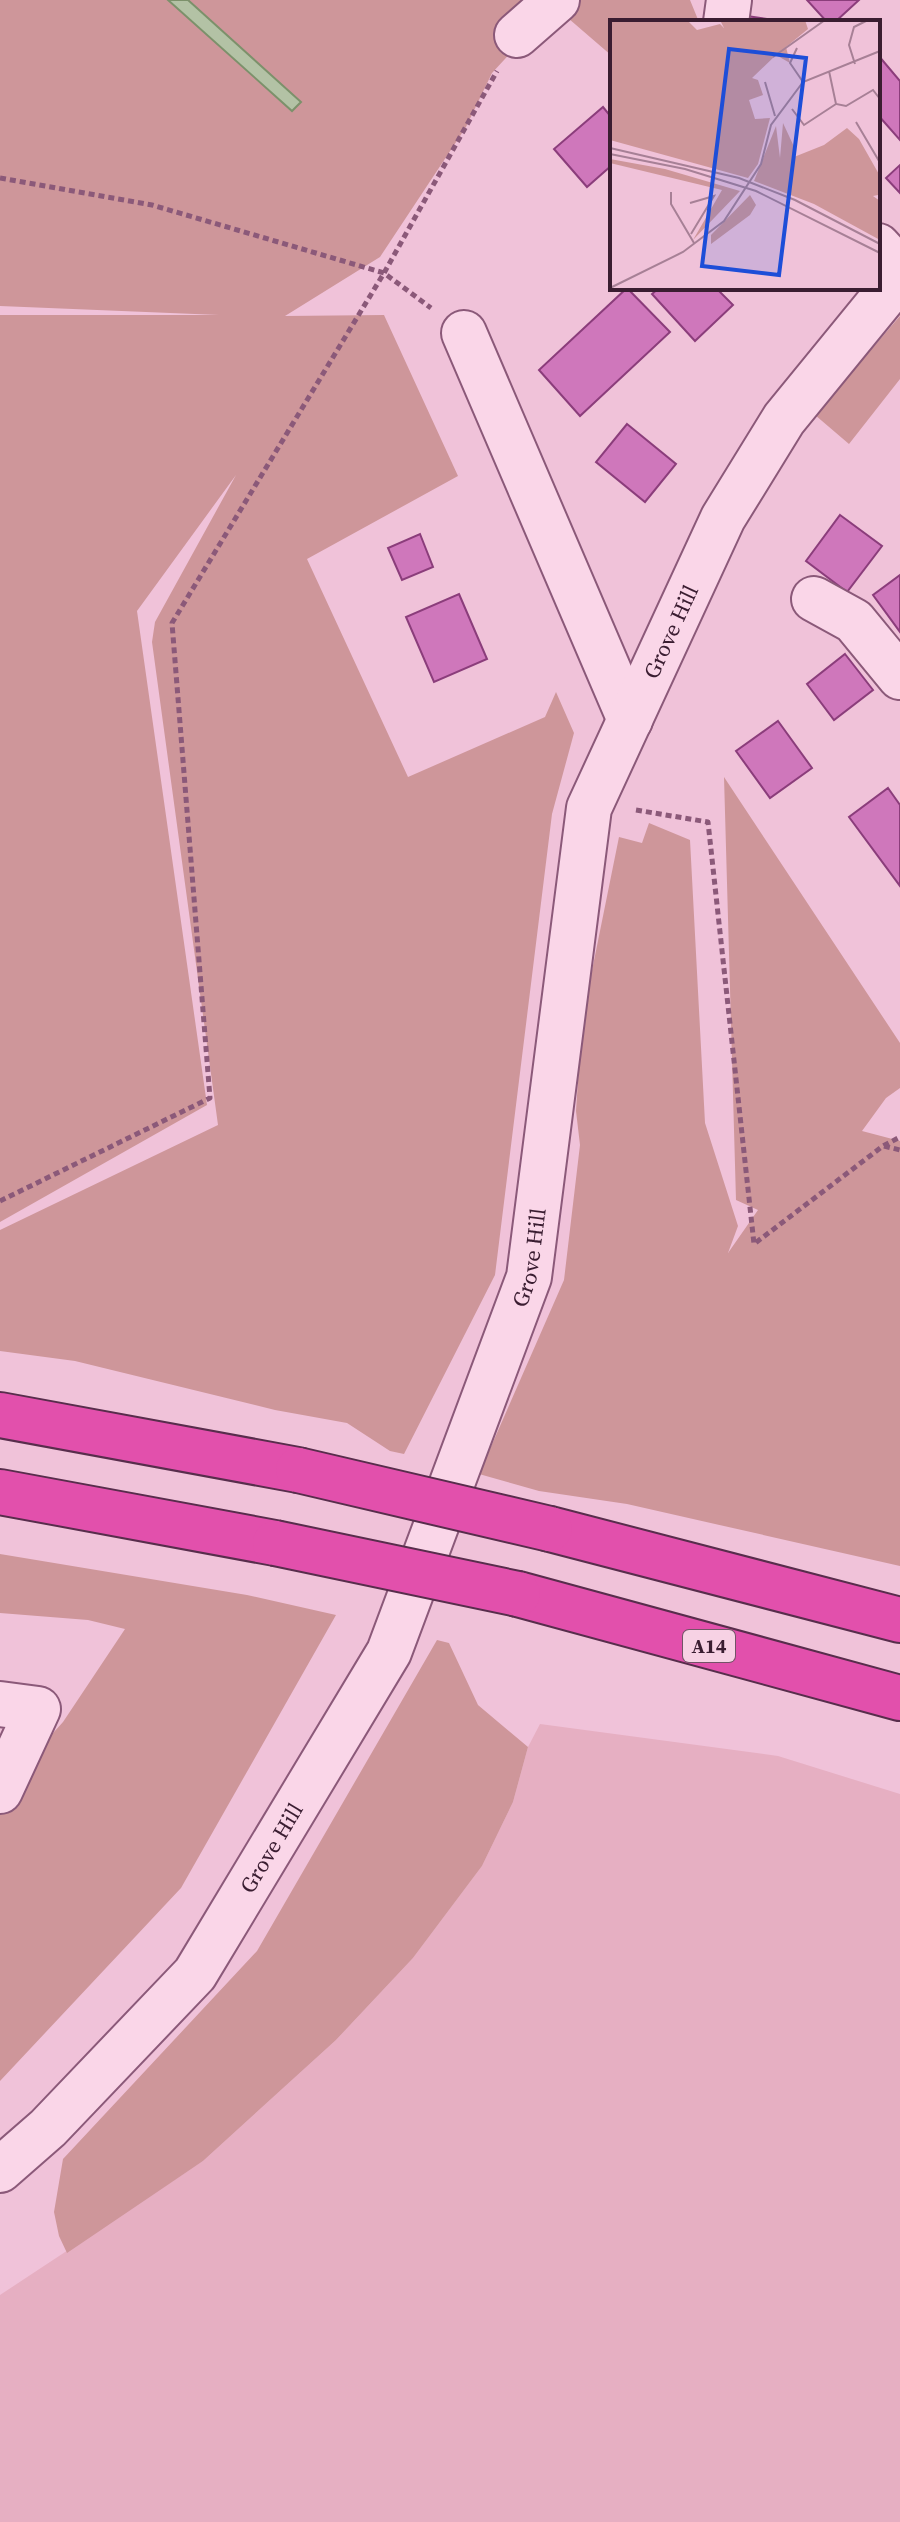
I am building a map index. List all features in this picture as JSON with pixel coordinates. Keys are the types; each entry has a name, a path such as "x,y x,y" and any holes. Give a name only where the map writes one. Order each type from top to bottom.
{"highway":[{"path":"0,1415 298,1470 550,1529 900,1620"},
{"name":"A14","path":"0,1492 275,1543 518,1594 900,1698"}],"street":[{"path":"517,35 557,0"},
{"path":"726,20 729,0"},
{"path":"880,248 900,270"},
{"name":"Grove Hill","path":"0,2170 48,2128 195,1974 389,1652 529,1277 589,808 723,518 784,419 900,277"},
{"path":"464,333 630,720"},
{"path":"814,599 854,621 900,677"},
{"path":"0,1704 38,1709 0,1791"}],"path":[{"path":"0,1201 210,1098 172,623 384,273 517,35"},
{"path":"0,178 152,205 384,273 464,333"},
{"path":"639,811 645,796"},
{"path":"589,808 639,811 708,822 754,1244 883,1146 900,1137"},
{"path":"883,1146 900,1150"}],"shaded area":[{"path":"0,0 168,0 292,111 300,101 188,0 690,0 698,20 610,20 610,54 554,6 492,73 466,127 380,257 285,316 384,315 458,476 307,559 408,777 545,717 556,692 574,733 552,814 495,1275 404,1454 390,1451 347,1423 275,1410 75,1361 0,1351 0,1230 218,1125 152,642 155,622 236,475 137,611 207,1105 0,1222 0,315 219,315 0,306"},
{"path":"168,0 188,0 301,102 292,111"},
{"path":"900,316 900,379 849,444 815,415"},
{"path":"724,777 900,1043 900,1088 886,1098 862,1131 900,1141 900,1566 627,1504 539,1491 479,1474 564,1280 580,1145 576,1111 582,1020 619,837 642,843 649,823 690,840 705,1123 738,1226 728,1253 758,1210 736,1200"},
{"path":"0,1554 247,1595 336,1615 181,1888 0,2081 0,1814 26,1763 63,1722 125,1629 88,1620 0,1613"},
{"path":"437,1640 449,1643 478,1705 528,1747 513,1802 482,1866 413,1958 336,2040 203,2161 67,2253 59,2236 54,2212 63,2159 257,1951"},
{"path":"540,1724 778,1756 900,1794 900,2522 0,2522 0,2295 203,2161 336,2040 413,1958 482,1866 513,1802 528,1747"}],"building":[{"path":"807,0 859,0 837,20 825,20"},
{"path":"747,16 774,20 746,20"},
{"path":"880,57 900,81 900,140 880,117"},
{"path":"603,107 610,116 610,167 587,187 554,149"},
{"path":"900,165 900,193 886,178"},
{"path":"625,290 629,290 670,332 580,416 539,370"},
{"path":"657,290 718,290 733,305 695,341 652,294"},
{"path":"627,424 676,464 645,502 596,462"},
{"path":"840,515 882,546 847,592 806,561"},
{"path":"420,534 433,567 402,580 388,548"},
{"path":"900,575 900,632 873,595"},
{"path":"459,594 487,659 434,682 406,617"},
{"path":"845,654 873,690 834,720 807,684"},
{"path":"778,721 812,768 770,798 736,751"},
{"path":"888,788 900,805 900,886 849,817"}]}
